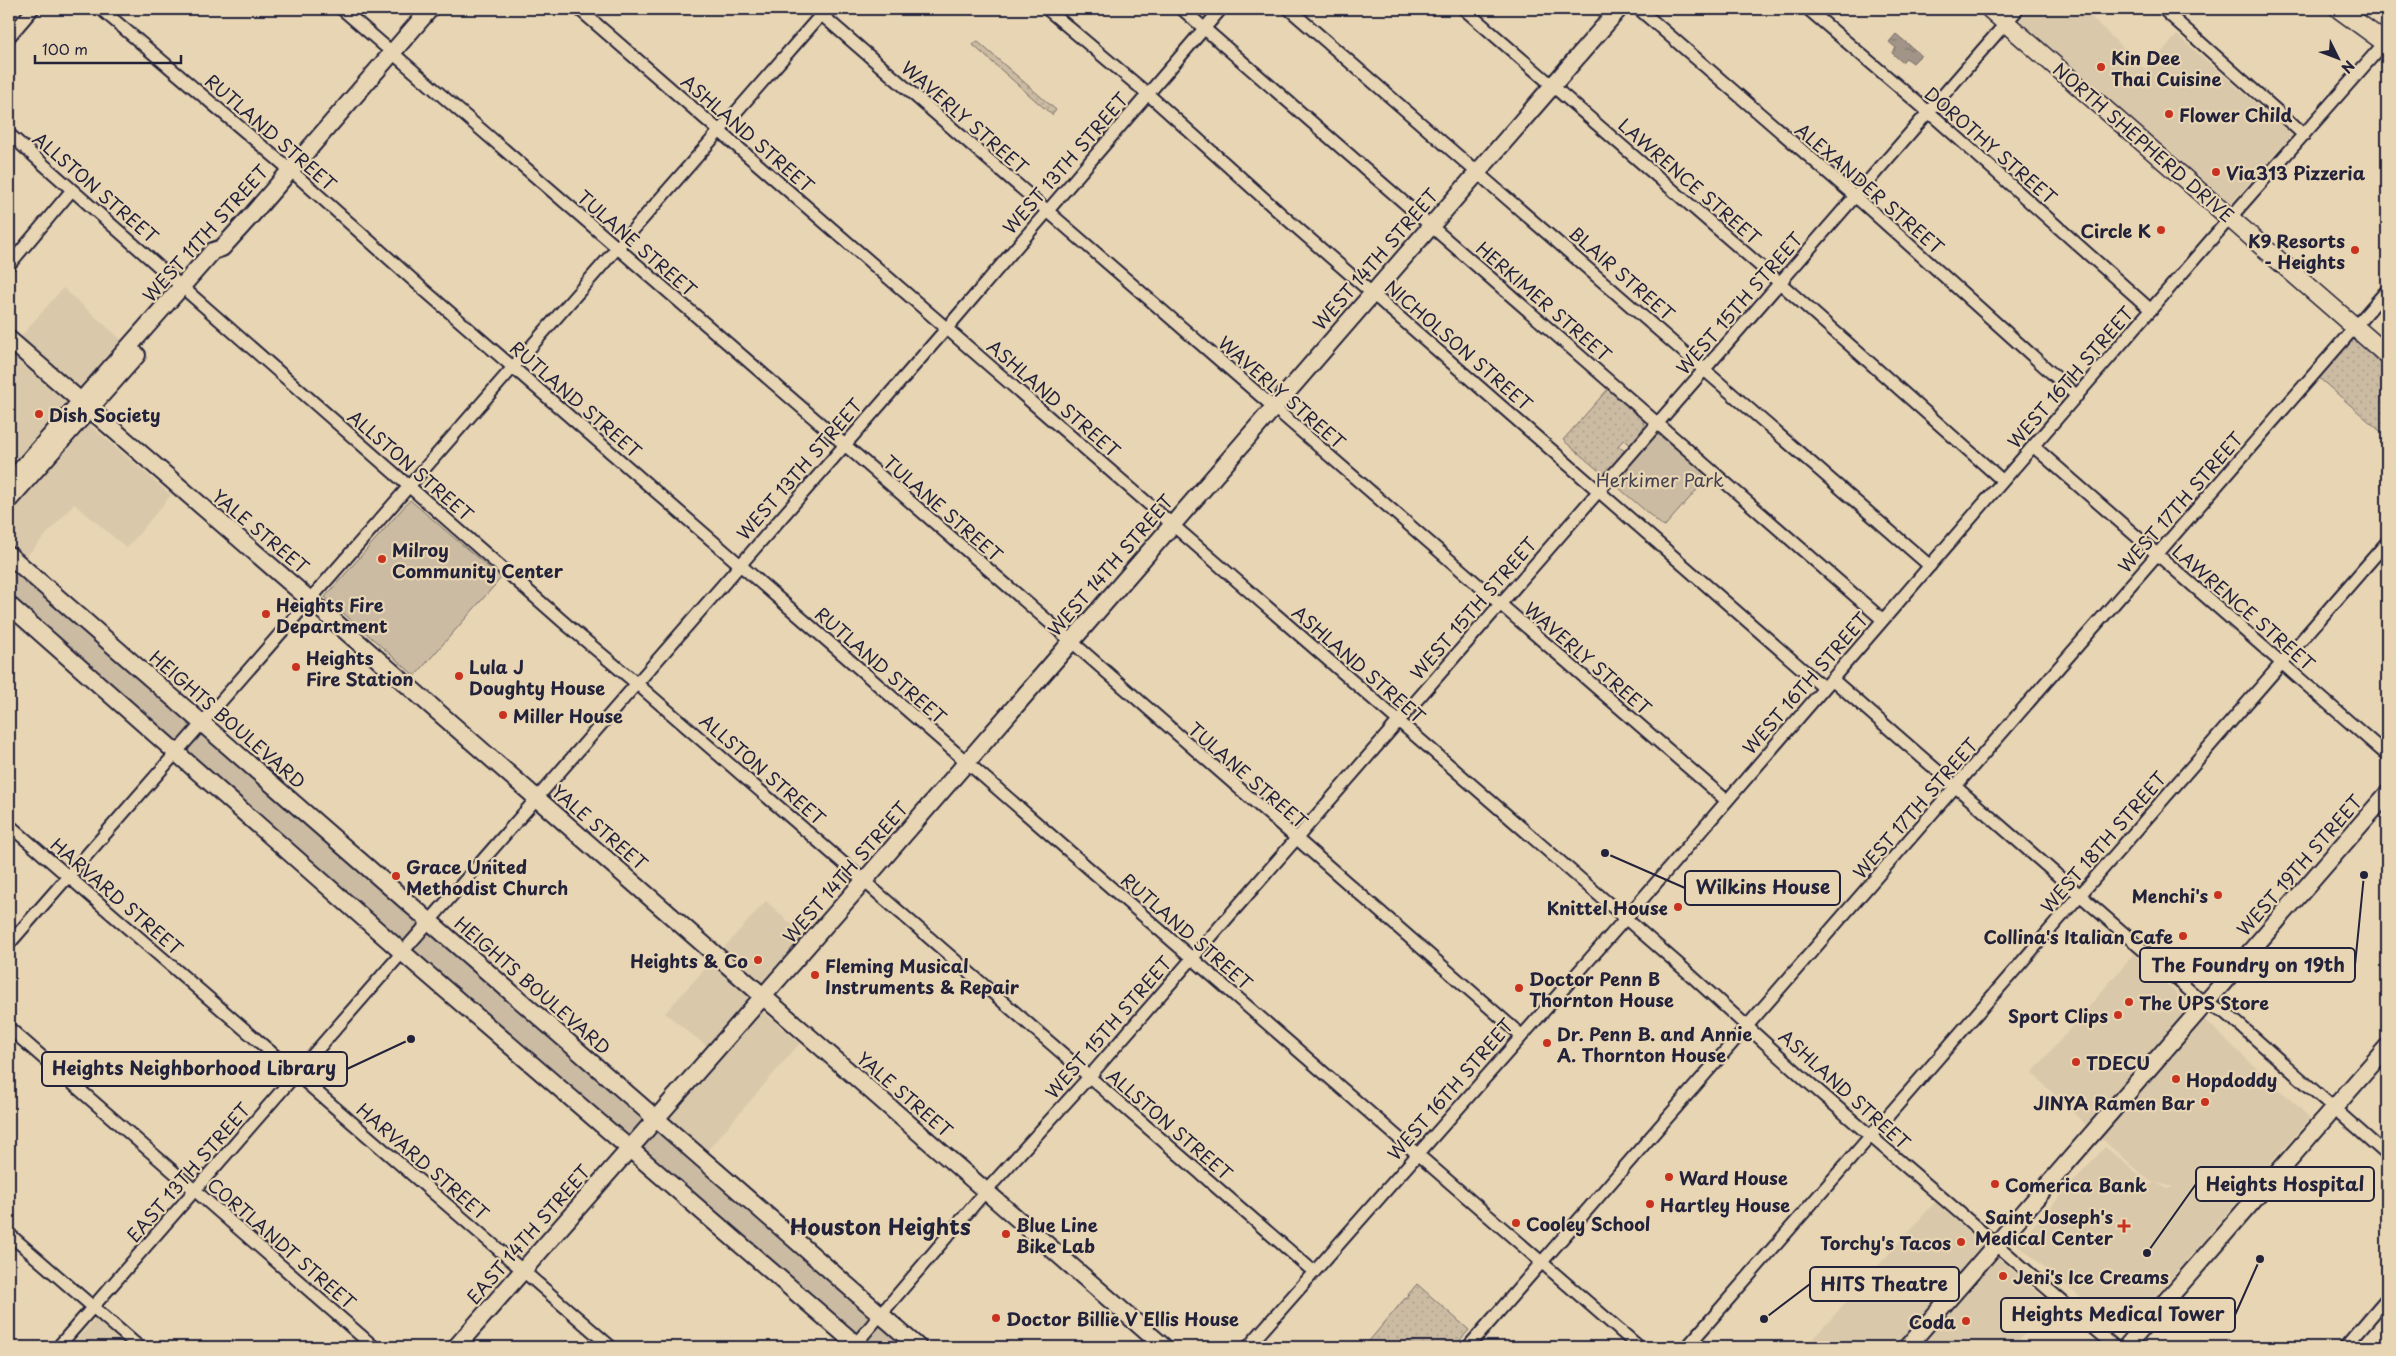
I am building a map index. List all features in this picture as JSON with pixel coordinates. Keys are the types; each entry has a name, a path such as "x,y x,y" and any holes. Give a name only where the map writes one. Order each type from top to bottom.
{"main road":[{"name":"WEST 11TH STREET","path":"9,483 140,351 213,251 222,248 430,9"},
{"name":"WEST 14TH STREET","path":"630,1147 864,881 1619,9"},
{"name":"NORTH SHEPHERD DRIVE","path":"1990,9 2387,355"},
{"path":"2339,9 2386,42"},
{"name":"WEST 11TH STREET","path":"9,500 85,406 185,290"},
{"name":"YALE STREET","path":"9,339 1164,1347"},
{"name":"HEIGHTS BOULEVARD","path":"9,555 918,1347"},
{"path":"9,604 402,952 630,1147 856,1346"},
{"name":"WEST 19TH STREET","path":"1907,1347 2387,794"},
{"path":"2126,1347 2387,1046"},
{"name":"EAST 14TH STREET","path":"456,1347 630,1147"}],"street":[{"path":"9,37 33,9"},
{"name":"RUTLAND STREET","path":"101,9 290,170 512,367 1639,1347"},
{"name":"TULANE STREET","path":"342,9 1071,641 1520,1035"},
{"name":"ASHLAND STREET","path":"579,9 1398,720 1748,1026 1869,1135 2115,1347"},
{"name":"NICHOLSON STREET","path":"1047,9 1149,95 1824,688"},
{"name":"HERKIMER STREET","path":"1182,9 1883,620"},
{"name":"WEST 13TH STREET","path":"402,952 947,328 1221,9"},
{"name":"BLAIR STREET","path":"1290,9 1705,368 1930,566"},
{"name":"LAWRENCE STREET","path":"1464,9 1553,84 2003,481"},
{"name":"ALEXANDER STREET","path":"1639,9 2077,396"},
{"name":"DOROTHY STREET","path":"1808,9 1929,113 2151,310"},
{"name":"WEST 15TH STREET","path":"856,1346 986,1192 2018,9"},
{"path":"2163,9 2304,134"},
{"path":"9,944 719,131 821,11"},
{"name":"WAVERLY STREET","path":"821,11 1046,211 1727,801"},
{"name":"WEST 16TH STREET","path":"1248,1347 1520,1035 1625,919 2151,310 2386,42"},
{"name":"ALLSTON STREET","path":"9,134 408,486 1314,1272"},
{"path":"9,265 72,190"},
{"name":"WEST 17TH STREET","path":"1468,1347 1957,787 2387,290"},
{"name":"LAWRENCE STREET","path":"2034,446 2387,755"},
{"name":"WEST 18TH STREET","path":"1687,1347 1869,1135 2387,542"},
{"path":"1832,679 2205,1004 2226,1013 2387,1155"},
{"name":"HARVARD STREET","path":"9,825 611,1347"},
{"name":"EAST 13TH STREET","path":"58,1347 402,952"},
{"name":"CORTLANDT STREET","path":"9,1028 374,1347"},
{"path":"9,1234 139,1347"},
{"path":"2345,1347 2387,1298"}],"shaded area":[{"path":"2003,9 2092,9 2088,14 2146,70 2177,35 2292,135 2229,206"},
{"path":"63,288 124,342 68,406 171,495 127,548 74,504 26,557 9,542 9,350"},
{"path":"766,901 803,935 748,999 800,1043 707,1151 667,1117 720,1057 665,1013"},
{"path":"2134,954 2310,1118 2123,1333 2017,1244 2105,1147 2151,1185 2154,1182 2150,1181 2085,1124 2032,1073","holes":["2154,1182 2173,1187 2168,1189"]},
{"path":"1935,1202 2051,1304 2013,1347 1806,1347"},
{"path":"95,1319 127,1347 70,1347"}],"green space":[{"path":"977,41 1056,110 1052,115 973,45"},
{"path":"2354,338 2387,366 2387,437 2319,378"},
{"path":"1608,389 1643,418 1644,426 1631,446 1624,439 1618,446 1626,452 1605,476 1563,440"},
{"name":"Herkimer Park","path":"1659,435 1709,476 1664,527 1612,482 1654,436"},
{"path":"410,500 501,578 415,676 325,597"},
{"path":"9,564 909,1347 869,1347 403,942 175,739 9,598"},
{"path":"1417,1284 1469,1330 1454,1347 1364,1347"}],"water":[{"path":"1896,34 1921,55 1913,63 1906,58 1902,62 1892,53 1896,48 1889,42"}],"place":[{"name":"Kin Dee Thai Cuisine","path":"2101,67"},
{"name":"Flower Child","path":"2169,114"},
{"name":"Via313 Pizzeria","path":"2216,172"},
{"name":"Circle K","path":"2161,230"},
{"name":"K9 Resorts - Heights","path":"2355,250"},
{"name":"Dish Society","path":"39,414"},
{"name":"Milroy Community Center","path":"382,559"},
{"name":"Heights Fire Department","path":"266,614"},
{"name":"Heights Fire Station","path":"296,667"},
{"name":"Lula J Doughty House","path":"459,676"},
{"name":"Miller House","path":"503,715"},
{"name":"Wilkins House","path":"1605,853"},
{"name":"The Foundry on 19th","path":"2364,875"},
{"name":"Grace United Methodist Church","path":"396,876"},
{"name":"Menchi's","path":"2218,895"},
{"name":"Knittel House","path":"1678,907"},
{"name":"Collina's Italian Cafe","path":"2183,936"},
{"name":"Heights & Co","path":"758,960"},
{"name":"Fleming Musical Instruments & Repair","path":"815,975"},
{"name":"Doctor Penn B Thornton House","path":"1519,988"},
{"name":"The UPS Store","path":"2129,1002"},
{"name":"Sport Clips","path":"2118,1015"},
{"name":"Heights Neighborhood Library","path":"411,1039"},
{"name":"Dr. Penn B. and Annie A. Thornton House","path":"1547,1043"},
{"name":"TDECU","path":"2076,1062"},
{"name":"Hopdoddy","path":"2176,1079"},
{"name":"JINYA Ramen Bar","path":"2205,1102"},
{"name":"Ward House","path":"1669,1177"},
{"name":"Comerica Bank","path":"1995,1184"},
{"name":"Hartley House","path":"1650,1204"},
{"name":"Cooley School","path":"1516,1223"},
{"name":"Saint Joseph's Medical Center","path":"2124,1226"},
{"name":"Blue Line Bike Lab","path":"1006,1234"},
{"name":"Torchy's Tacos","path":"1961,1242"},
{"name":"Heights Hospital","path":"2147,1253"},
{"name":"Heights Medical Tower","path":"2260,1259"},
{"name":"Jeni's Ice Creams","path":"2003,1276"},
{"name":"Doctor Billie V Ellis House","path":"996,1318"},
{"name":"HITS Theatre","path":"1764,1319"},
{"name":"Coda","path":"1966,1321"}],"district":[{"name":"Houston Heights","path":"880,1225"}]}
